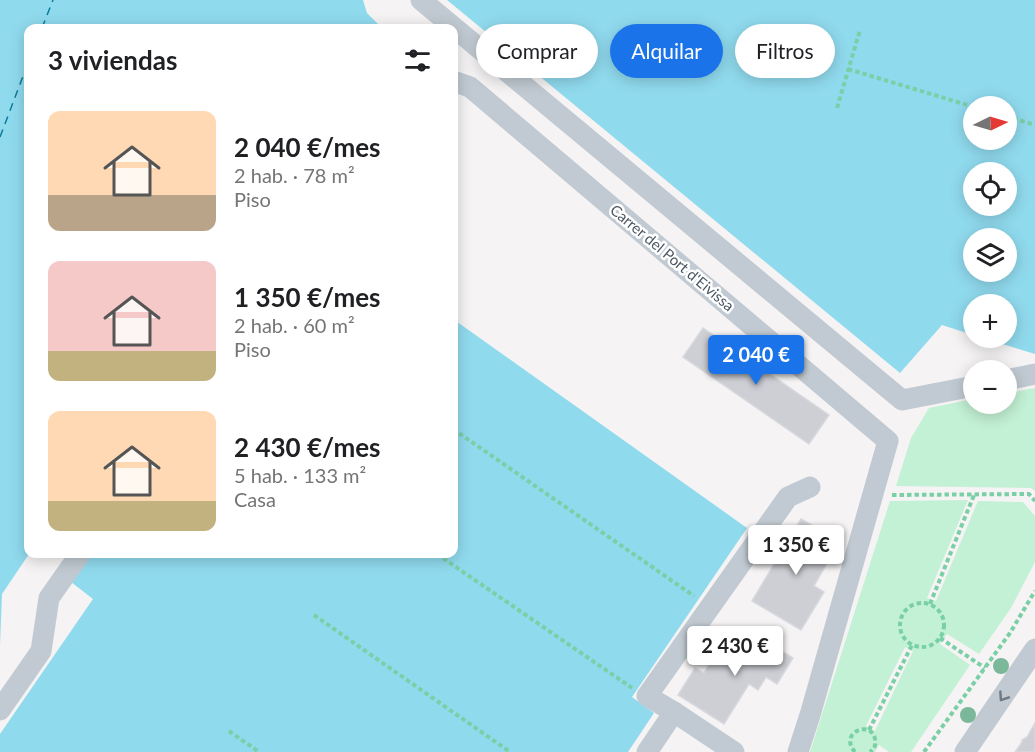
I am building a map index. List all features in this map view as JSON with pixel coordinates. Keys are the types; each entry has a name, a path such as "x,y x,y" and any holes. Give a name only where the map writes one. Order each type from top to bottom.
{"street":[{"path":"421,0 450,24"},
{"path":"458,31 902,399 963,388"},
{"name":"Carrer del Port d'Eivissa","path":"458,83 470,87 888,441 798,752"},
{"path":"1017,378 1035,374"},
{"path":"721,748 674,712 648,696 788,497 810,487"},
{"path":"0,710 41,651 49,598 77,558"},
{"path":"965,752 1035,649"},
{"path":"647,752 674,712"}],"path":[{"path":"837,108 860,30"},
{"path":"848,69 963,103"},
{"path":"1017,119 1035,125"},
{"path":"458,432 699,599"},
{"path":"873,495 1029,494 1035,501"},
{"path":"930,604 974,495"},
{"path":"443,558 636,691"},
{"path":"924,752 1010,633 1035,591"},
{"path":"924,602 937,608 944,623 944,631 940,638 927,646 912,645 902,636 901,615 917,603 924,602"},
{"path":"314,615 510,752"},
{"path":"940,638 985,668"},
{"path":"869,730 912,645"},
{"path":"855,752 850,743 851,736 862,729 869,730 874,735 876,742 874,751"},
{"path":"229,731 259,752"}],"green space":[{"path":"1035,388 1035,491 1031,488 896,486 911,438 929,408 963,401 963,414 1017,414 1017,391"},
{"path":"968,500 927,598 936,601 978,501 1023,502 1035,516 1035,562 1011,608 979,654 947,634 940,644 970,665 911,752 889,752 879,745 875,752 810,752 890,501","holes":["905,647 913,651 875,731 866,726"]}],"water":[{"path":"0,0 363,0 367,13 378,24 24,24 24,558 26,558 2,594 0,645"},
{"path":"447,0 1035,0 1035,354 1015,348 1017,348 1017,294 963,294 963,332 942,325 900,373 542,78 598,78 598,24 476,24"},
{"path":"458,323 747,528 632,697 654,713 628,752 0,752 0,734 93,599 71,582 88,558 458,558"}],"building":[{"path":"703,328 829,415 809,444 683,357"},
{"path":"801,519 832,537 822,554 830,558 814,586 824,592 801,630 752,601"},
{"path":"752,633 793,658 777,684 766,677 758,690 749,684 724,724 678,695 695,668 704,673 712,660 718,663 725,651 731,654 739,641 745,644"},
{"path":"1035,723 1035,752 1015,752 1022,740 1027,737"}],"ferry route":[{"path":"44,24 53,0"},
{"path":"0,137 24,74"}]}
